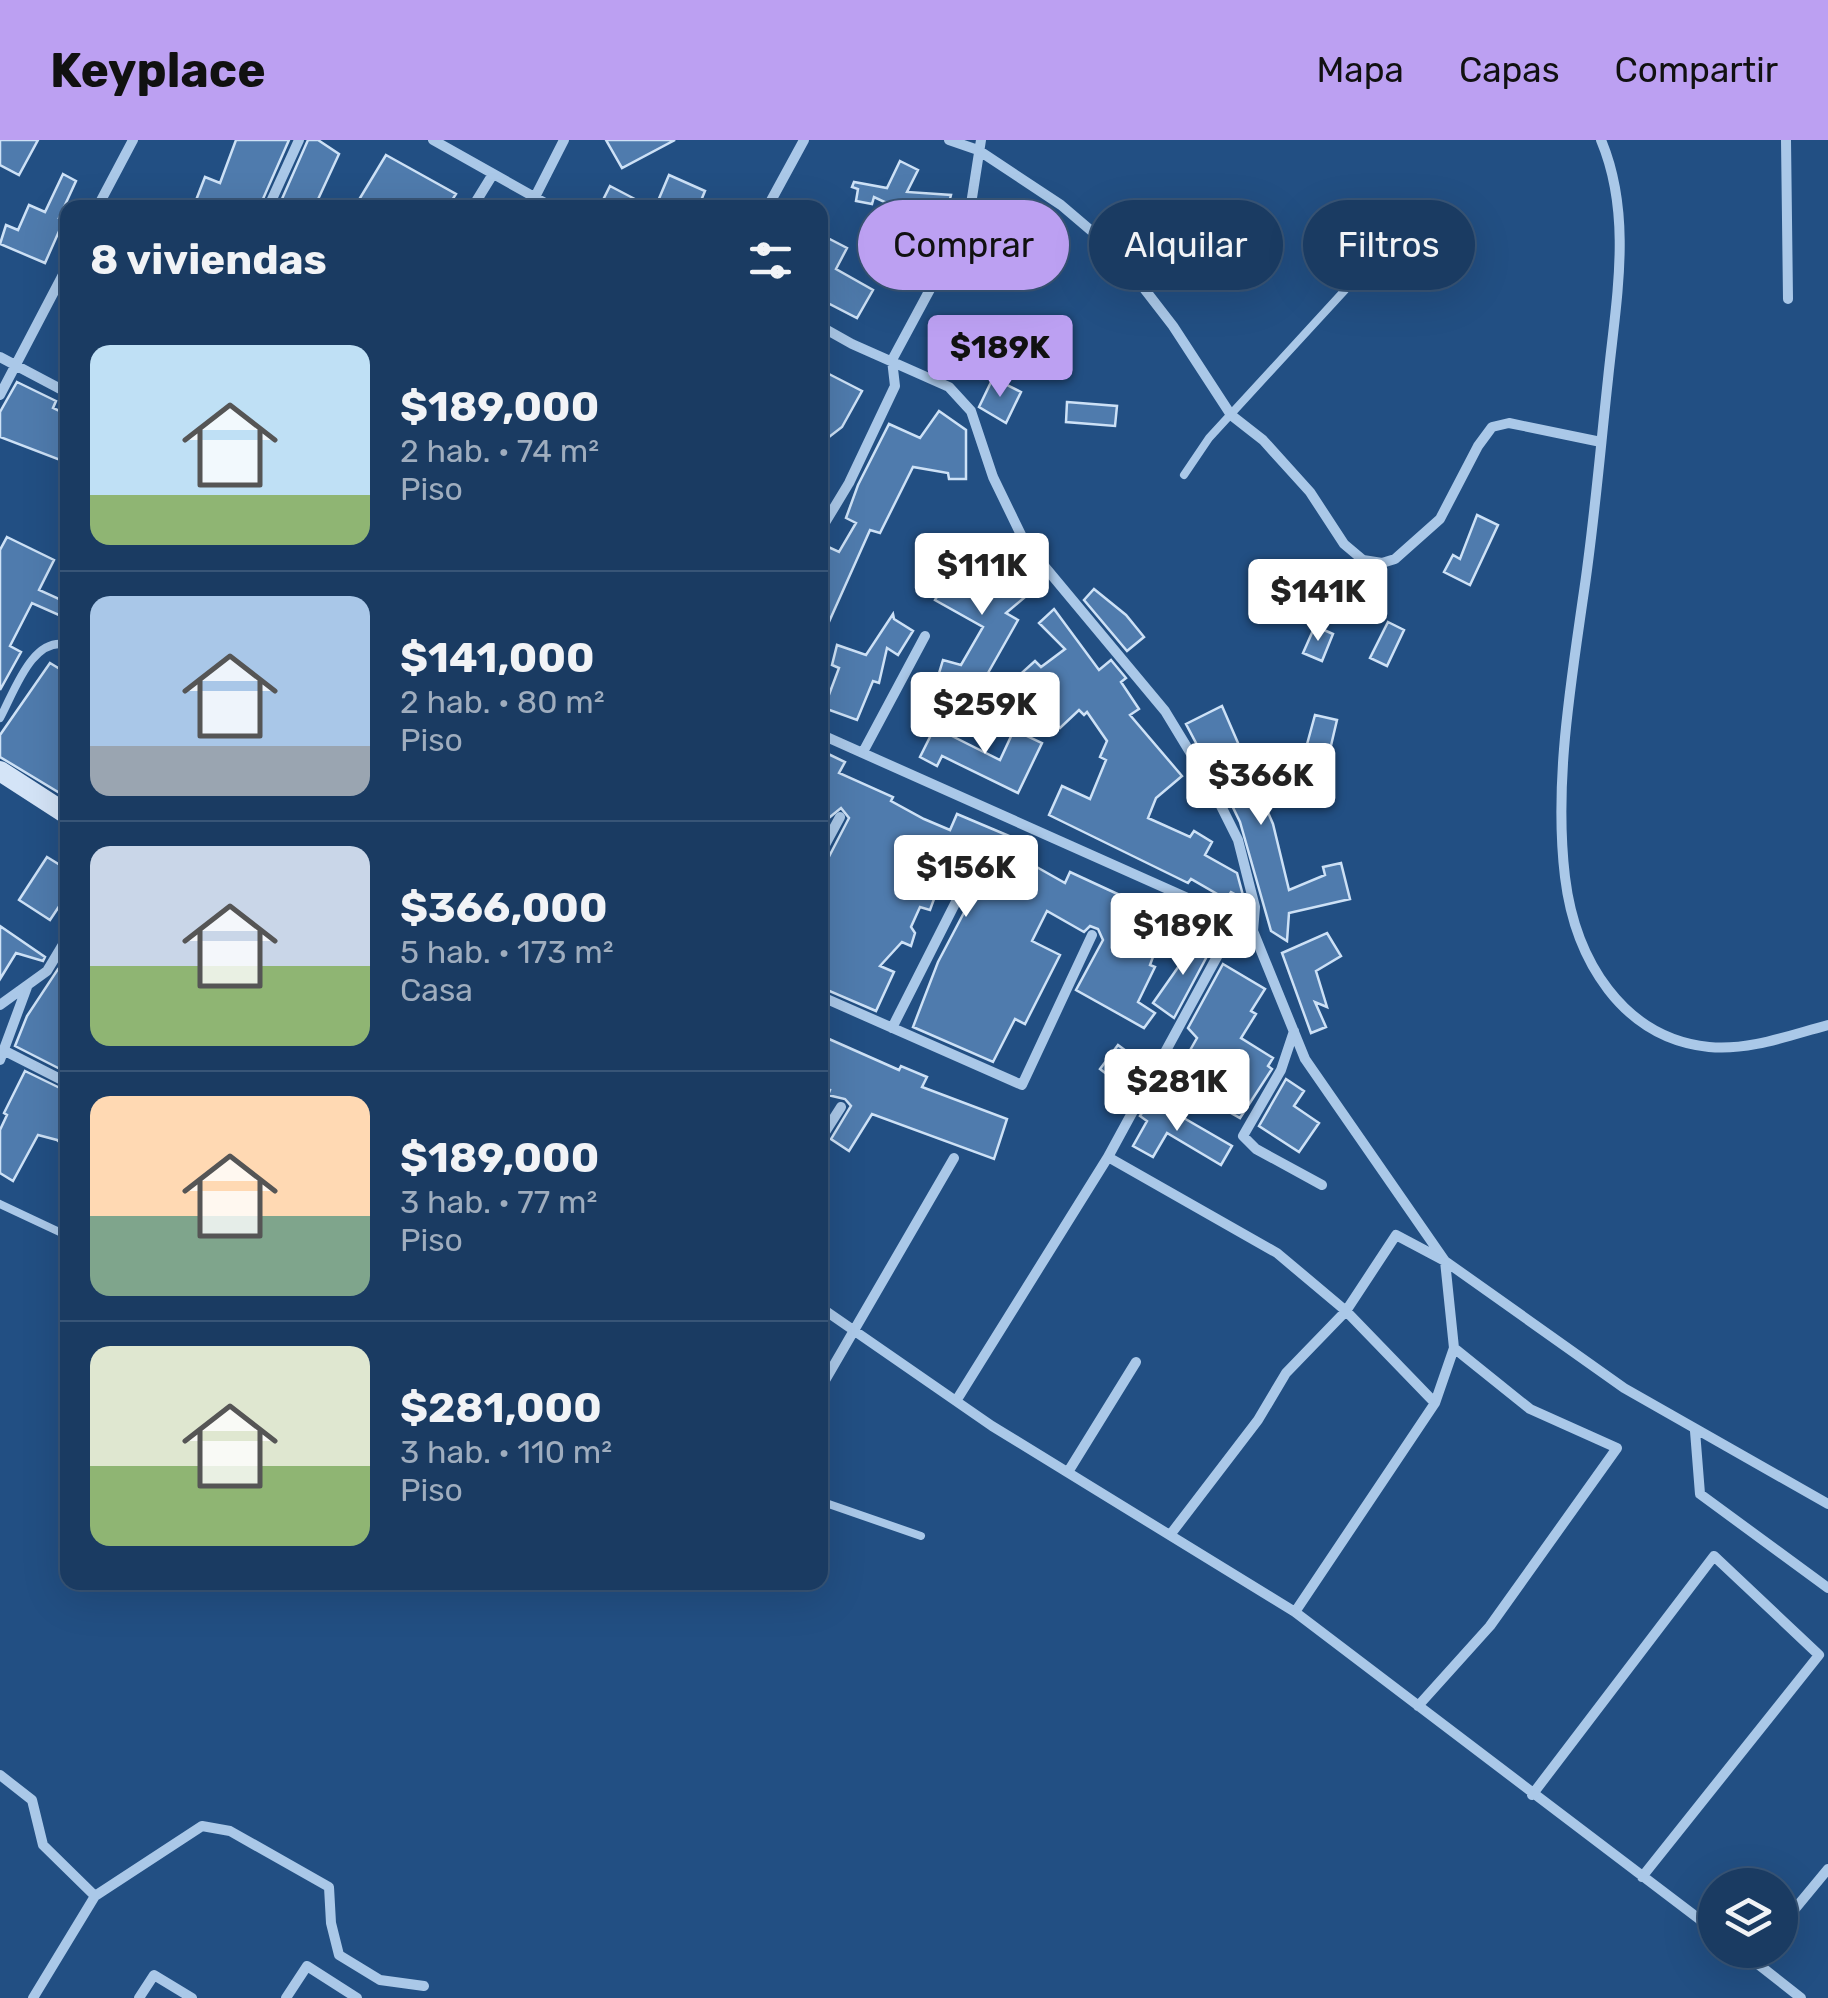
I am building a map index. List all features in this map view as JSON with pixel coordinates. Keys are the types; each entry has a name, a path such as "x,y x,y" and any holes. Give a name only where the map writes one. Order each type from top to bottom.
{"main road":[{"path":"0,770 60,810"}],"street":[{"path":"102,200 132,140"},
{"path":"272,200 299,140"},
{"path":"433,140 538,200"},
{"path":"534,198 564,140"},
{"path":"771,200 804,140"},
{"path":"950,140 979,145 1071,212 1116,251 1173,326 1231,414 1263,440 1310,492 1344,544 1363,560 1382,563 1395,559 1440,519 1492,427 1510,423 1601,442"},
{"path":"1600,140 1615,188 1620,239 1601,442 1571,673 1562,818 1568,892 1591,963 1623,1010 1654,1032 1712,1048 1745,1046 1828,1025"},
{"path":"1786,140 1788,299"},
{"path":"828,518 895,386 892,360 969,216 979,145"},
{"path":"477,200 492,174"},
{"path":"0,396 60,280"},
{"path":"828,330 948,387 965,402 976,421 1002,500 1025,543 1165,711 1192,751 1238,840 1255,906 1254,931 1305,1059 1445,1261 1454,1348 1435,1403 1296,1612"},
{"path":"0,358 60,389"},
{"path":"863,752 925,636"},
{"path":"828,737 1254,931"},
{"path":"828,839 840,817"},
{"path":"892,1028 969,876"},
{"path":"956,1401 1108,1156 1237,920"},
{"path":"828,1000 1022,1085 1092,935"},
{"path":"0,1005 47,971 60,949"},
{"path":"27,986 2,1056 60,1080"},
{"path":"1294,1031 1282,1070 1242,1136 1256,1149 1322,1185"},
{"path":"828,1127 841,1107"},
{"path":"1108,1156 1278,1253 1346,1311 1435,1403"},
{"path":"828,1375 954,1158"},
{"path":"1170,1536 1258,1420 1286,1373 1346,1311 1396,1235 1445,1261 1624,1388 1828,1504"},
{"path":"828,1312 956,1401 1296,1612 1698,1918"},
{"path":"1418,1706 1490,1626 1617,1448 1530,1409 1454,1348"},
{"path":"1068,1472 1136,1362"},
{"path":"1694,1431 1700,1494 1828,1588"},
{"path":"1532,1795 1714,1556 1819,1655 1642,1877"},
{"path":"0,1775 32,1800 43,1845 95,1896"},
{"path":"33,1998 95,1896 202,1826 230,1831 329,1887 331,1924 339,1955 380,1980 424,1986"},
{"path":"1798,1905 1828,1869"},
{"path":"286,1998 307,1966 357,1998"},
{"path":"1770,1968 1800,1998"},
{"path":"139,1998 154,1975 192,1998"}],"lane":[{"path":"1184,475 1196,454 1345,290"},
{"path":"0,718 38,651 60,644"},
{"path":"0,1204 60,1232"},
{"path":"828,1504 921,1536"}],"building":[{"path":"0,140 38,140 19,175 0,165"},
{"path":"236,140 289,140 263,200 196,200 205,177 220,183"},
{"path":"308,140 318,140 339,154 318,200 282,200"},
{"path":"606,140 675,140 622,168"},
{"path":"386,155 456,194 452,200 359,200"},
{"path":"900,161 918,170 907,192 951,195 950,200 874,197 858,201 856,201 858,189 852,187 854,182 887,188"},
{"path":"63,174 76,181 67,200 60,200 60,229 45,263 0,244 6,225 18,230 29,205 45,212"},
{"path":"669,175 705,191 701,200 658,200"},
{"path":"610,186 637,200 603,200"},
{"path":"828,238 847,248 836,269 858,281 858,290 873,290 857,318 828,303"},
{"path":"828,374 862,391 842,427 828,438"},
{"path":"993,378 1021,392 1006,423 979,407"},
{"path":"17,382 56,401 53,408 60,411 60,460 0,437 0,412"},
{"path":"1067,402 1117,406 1115,426 1066,422"},
{"path":"939,411 966,430 966,479 949,479 948,473 913,467 880,533 870,530 828,624 828,547 839,552 856,523 846,518 858,485 889,424 920,438"},
{"path":"1477,515 1498,525 1470,585 1444,572 1453,555 1460,559"},
{"path":"7,537 54,560 39,590 60,599 60,615 32,603 10,646 21,652 0,690 0,550"},
{"path":"965,549 1019,579 1025,574 1037,587 1006,613 1018,620 988,673 1002,678 996,698 937,680 943,660 961,665 983,627 935,600"},
{"path":"1094,589 1126,615 1144,637 1127,651 1084,600"},
{"path":"1054,609 1099,670 1111,660 1126,678 1121,682 1139,709 1130,715 1182,776 1156,798 1148,818 1190,837 1194,831 1212,842 1205,855 1237,873 1244,899 1231,892 1226,899 1191,879 1188,883 1049,815 1062,786 1090,799 1106,760 1100,757 1107,741 1087,712 1084,715 1079,710 1060,728 1015,679 1035,661 1041,667 1065,649 1039,623"},
{"path":"893,614 894,619 913,631 898,655 887,648 879,683 873,681 857,720 828,709 828,697 839,668 832,665 837,645 866,655"},
{"path":"1388,622 1404,630 1387,666 1370,658"},
{"path":"1315,626 1333,634 1322,661 1303,653"},
{"path":"50,663 60,669 60,793 0,757 0,735"},
{"path":"1222,706 1273,824 1289,890 1325,875 1323,867 1341,863 1350,899 1289,913 1287,941 1271,931 1240,822 1209,758 1205,760 1186,724"},
{"path":"1315,715 1337,720 1329,754 1306,748"},
{"path":"937,723 954,732 952,736 1000,760 1014,730 1042,743 1018,793 942,756 937,766 920,757"},
{"path":"828,754 845,762 839,773 893,797 891,801 924,819 950,830 957,814 1009,836 1003,848 1065,883 1070,872 1150,909 1156,898 1183,912 1176,926 1166,921 1150,965 1155,967 1138,1002 1155,1013 1144,1028 1076,990 1103,940 1098,929 1090,926 1084,932 1047,911 1032,941 1060,955 1025,1024 1015,1019 993,1062 913,1027 938,962 978,886 977,872 970,867 959,876 945,869 930,910 920,907 911,927 915,933 911,946 902,942 880,966 894,972 876,1011 828,990 828,859 849,818 841,808 830,817"},
{"path":"47,857 60,865 60,905 50,920 19,900"},
{"path":"0,926 45,957 43,961 16,953 0,979"},
{"path":"1327,933 1341,956 1316,971 1327,1007 1315,1002 1326,1027 1311,1033 1282,953"},
{"path":"1200,936 1213,945 1174,1018 1153,1003"},
{"path":"1223,964 1265,989 1241,1038 1273,1058 1268,1066 1272,1069 1240,1118 1176,1082 1176,1075 1197,1038 1188,1028"},
{"path":"60,970 60,1069 15,1046 27,1016"},
{"path":"828,1039 899,1070 901,1066 927,1077 922,1087 1007,1119 994,1159 872,1114 849,1151 831,1139 851,1106 845,1099 828,1095"},
{"path":"1118,1045 1141,1062 1122,1086 1100,1069"},
{"path":"25,1071 60,1088 60,1142 38,1135 13,1181 0,1173 0,1130 7,1115 4,1113"},
{"path":"1286,1079 1304,1091 1294,1106 1319,1123 1299,1152 1259,1126"},
{"path":"1151,1099 1232,1146 1221,1165 1167,1133 1153,1157 1133,1146 1147,1121 1140,1116"}]}
